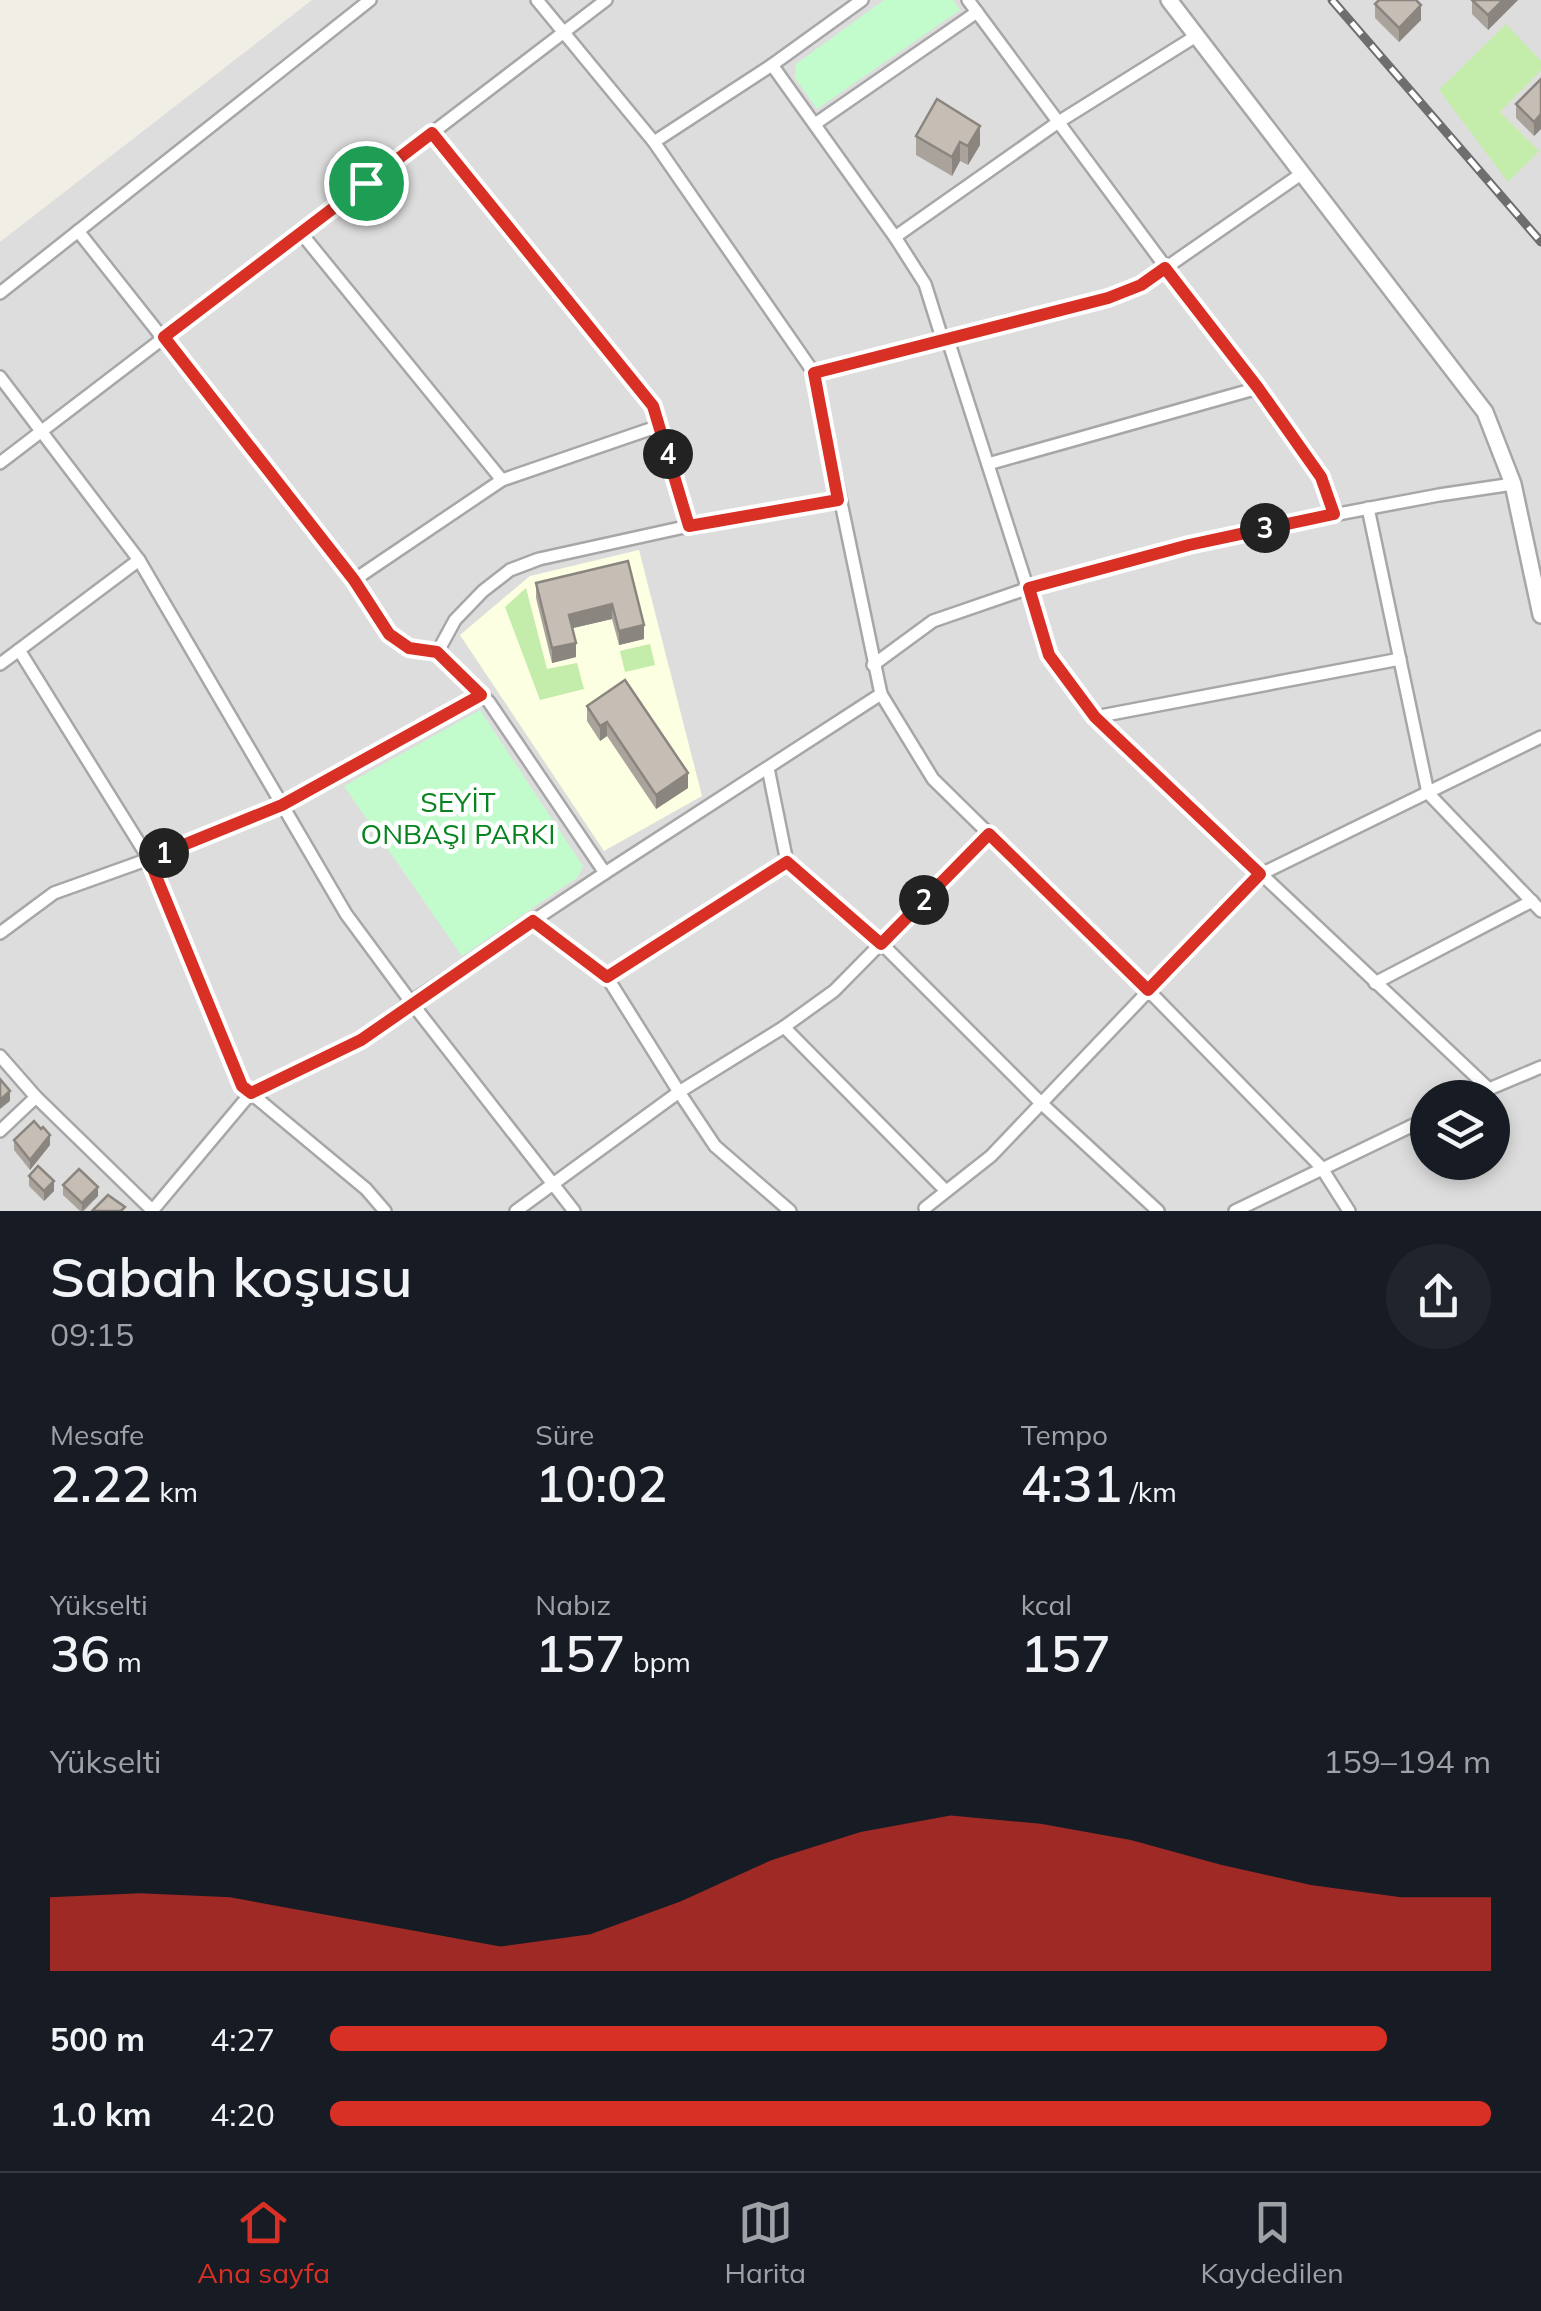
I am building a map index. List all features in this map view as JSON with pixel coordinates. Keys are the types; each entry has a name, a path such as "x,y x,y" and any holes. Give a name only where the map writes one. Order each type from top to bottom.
{"street":[{"path":"0,293 370,0"},
{"path":"537,0 654,142 814,373 881,694 933,779 1321,1167 1348,1211"},
{"path":"0,463 606,0"},
{"path":"835,0 845,12"},
{"path":"654,142 862,0"},
{"path":"968,0 1258,388 1321,477 1334,514"},
{"path":"1169,0 1485,412 1513,484 1541,615"},
{"path":"814,124 977,12"},
{"path":"896,237 1058,123 1196,36"},
{"path":"772,65 896,237 924,284 988,464 1049,655 1095,717 1479,1080"},
{"path":"432,133 653,406 689,526"},
{"path":"814,373 1108,298 1141,285 1301,174"},
{"path":"78,231 354,580 389,634 409,648 437,652 481,695 605,873"},
{"path":"301,233 502,480"},
{"path":"0,377 139,560 346,914 574,1211"},
{"path":"988,464 1258,388"},
{"path":"354,580 502,480 659,426"},
{"path":"873,665 933,620 1029,588 1189,545 1334,514 1513,484"},
{"path":"437,652 455,620 483,591 510,570 539,559 689,526 838,500"},
{"path":"1368,508 1428,790 1536,906 1375,983"},
{"path":"0,664 139,560"},
{"path":"19,650 149,859 242,1086 366,1189 385,1211"},
{"path":"1095,717 1400,659"},
{"path":"0,1056 36,1097 153,1211 251,1093 361,1040 411,1002 881,694"},
{"path":"0,933 54,892 149,859 282,805 481,695"},
{"path":"923,1210 991,1156 1260,874 1541,737"},
{"path":"768,768 787,862 881,944 1041,1103 1158,1211"},
{"path":"516,1211 678,1092 784,1027 834,991 989,834"},
{"path":"607,977 787,862"},
{"path":"533,921 607,977 715,1146 790,1211"},
{"path":"784,1027 946,1191"},
{"path":"1510,1081 1541,1067"},
{"path":"0,1131 36,1097"},
{"path":"1234,1211 1410,1126"}],"shaded area":[{"path":"312,0 1541,0 1541,1211 0,1211 0,242"},
{"path":"639,550 702,796 604,851 460,635 530,576"}],"green space":[{"path":"884,0 953,0 960,10 817,109 795,78 796,64"},
{"path":"1506,24 1541,61 1541,70 1500,112 1539,151 1508,182 1439,90"},
{"path":"526,588 547,669 577,663 584,689 540,700 505,607"},
{"path":"650,644 655,665 625,672 620,651"},
{"name":"SEYİT ONBAŞI PARKI","path":"480,710 583,866 578,877 462,956 344,786"}],"building":[{"path":"1379,0 1416,0 1421,5 1399,28 1375,4"},
{"path":"1472,0 1503,0 1488,15"},
{"path":"1541,79 1541,114 1534,122 1516,104"},
{"path":"937,99 980,126 968,146 960,142 952,157 916,136"},
{"path":"628,561 644,625 619,631 612,604 569,615 576,643 552,648 536,583"},
{"path":"625,680 688,773 656,795 607,722 600,726 587,706"},
{"path":"0,1079 10,1091 0,1100"},
{"path":"34,1121 50,1135 30,1160 14,1140"},
{"path":"38,1166 54,1181 44,1191 29,1176"},
{"path":"79,1169 98,1187 82,1203 63,1185"},
{"path":"108,1195 125,1207 121,1211 92,1211"}],"railway":[{"path":"1332,0 1541,242"}],"route":[{"path":"432,133 653,406 689,526 838,500 814,373 1108,298 1141,285 1165,268 1321,477 1334,514 1189,545 1029,588 1049,655 1095,717 1260,874 1148,990 989,834 881,944 787,862 607,977 533,921 361,1040 251,1093 242,1086 149,859 282,805 481,695 437,652 409,648 389,634 354,580 164,337 366,183 432,133"}]}
